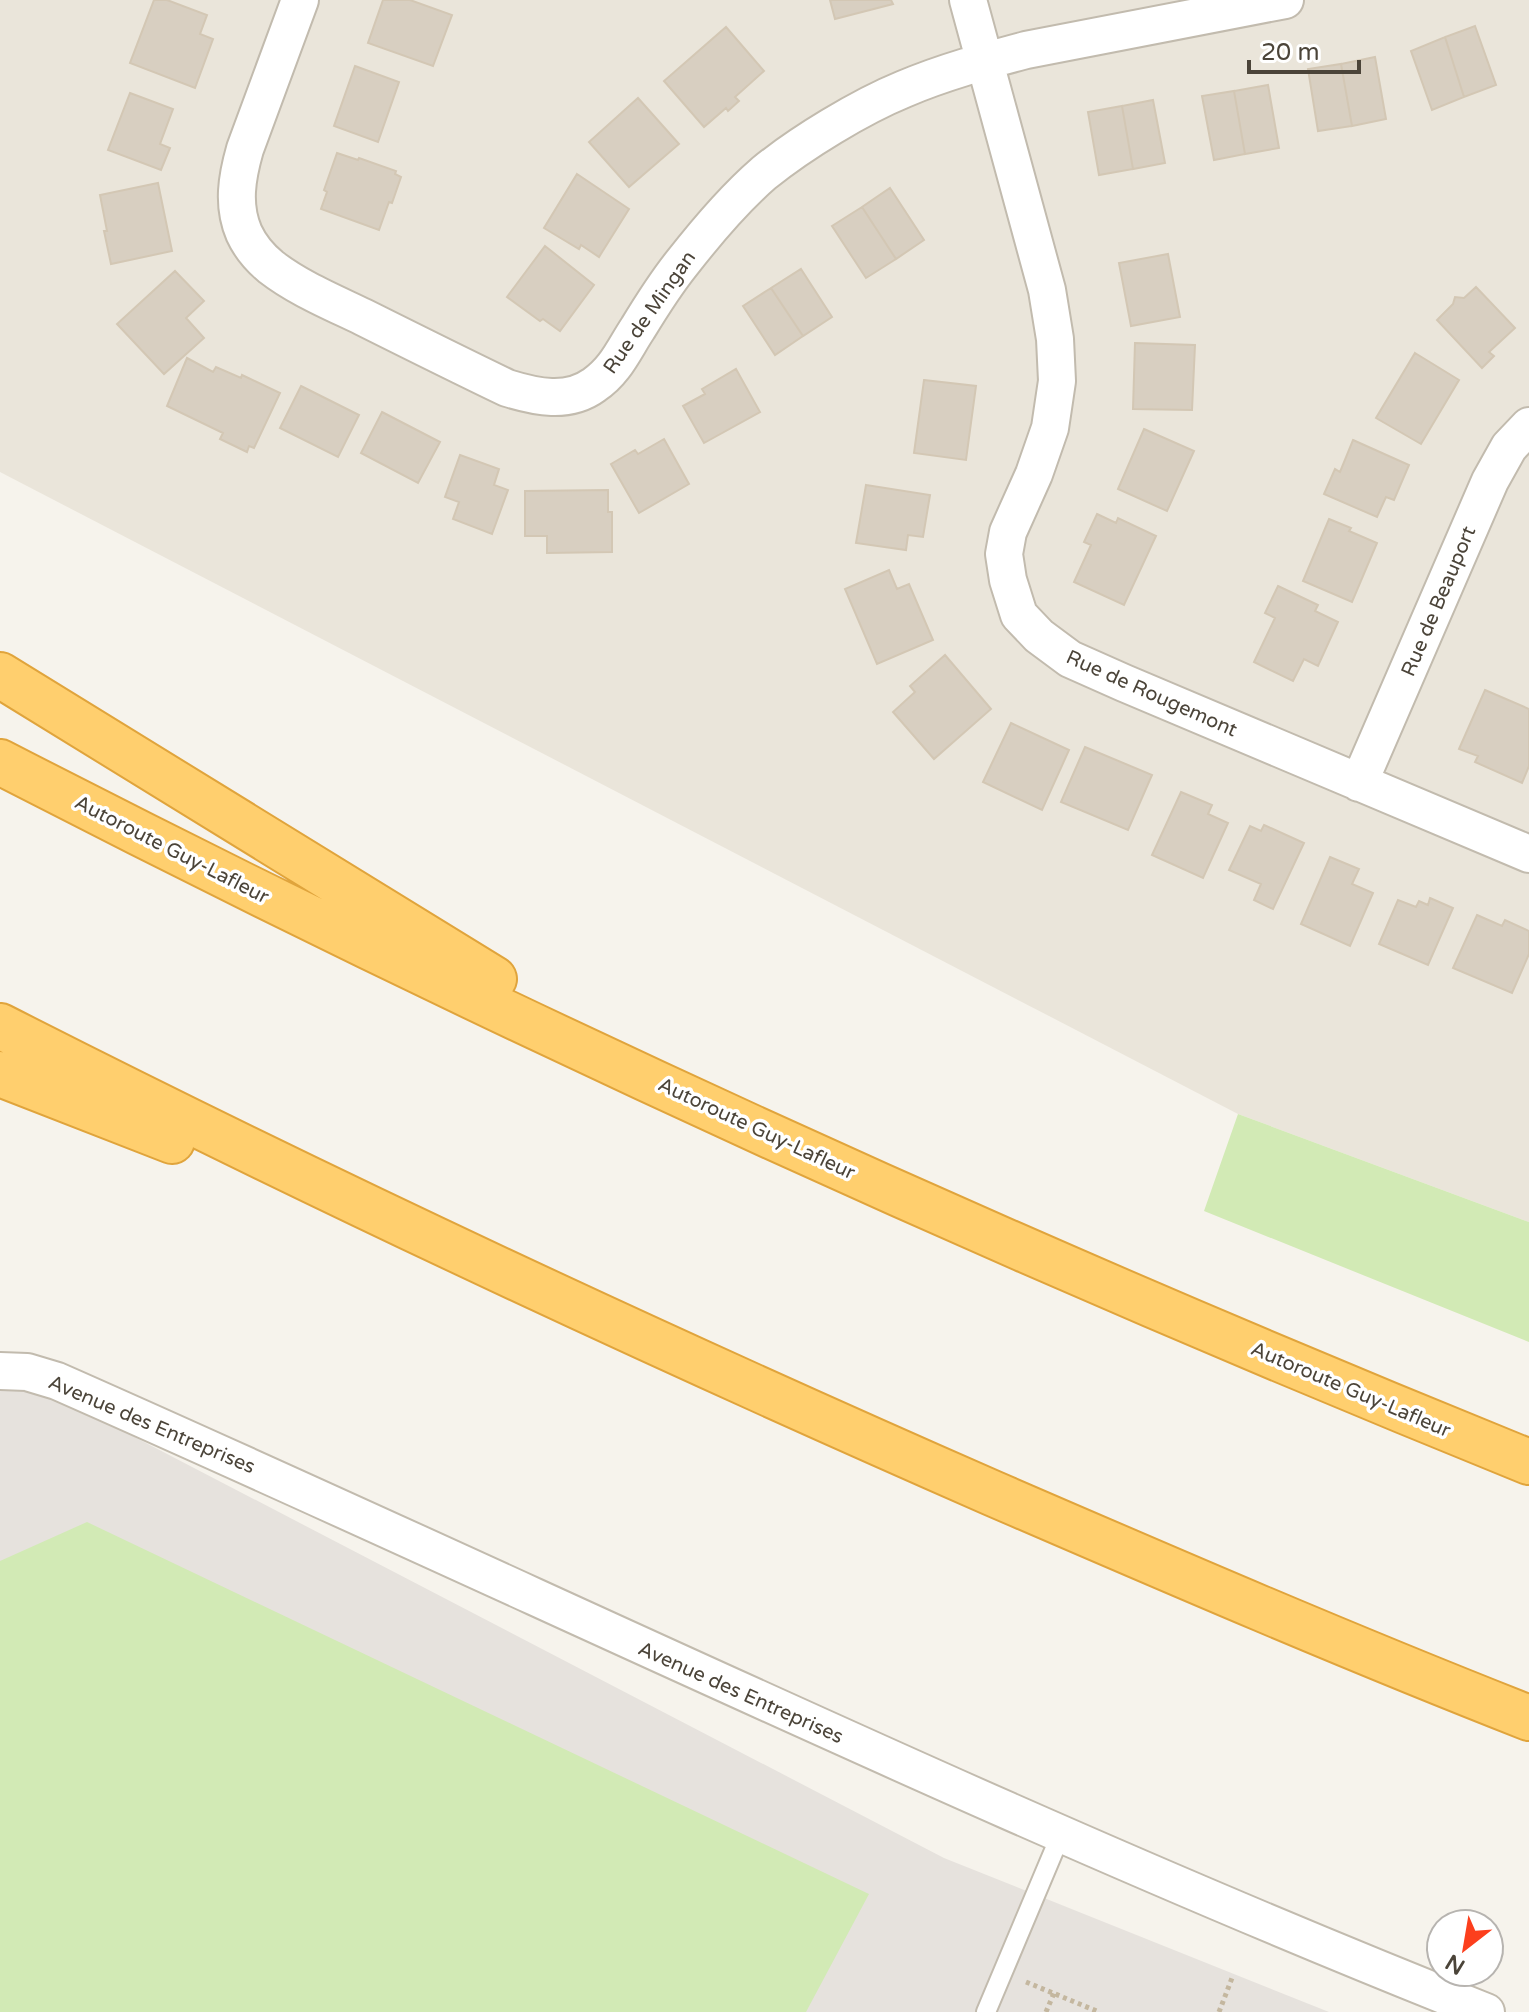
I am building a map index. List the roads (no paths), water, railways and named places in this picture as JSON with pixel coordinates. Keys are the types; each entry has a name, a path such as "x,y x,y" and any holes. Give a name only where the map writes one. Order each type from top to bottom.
{"highway":[{"path":"0,675 684,1095"},
{"name":"Autoroute Guy-Lafleur","path":"0,762 388,956 684,1095 1136,1298 1529,1462"},
{"path":"0,1026 458,1251 903,1454 1352,1647 1529,1718"},
{"path":"0,1074 458,1251"}],"street":[{"name":"Rue de Mingan","path":"300,0 238,173 236,194 239,217 255,251 269,266 310,291 507,388 549,398 571,396 591,388 607,375 619,361 668,281 731,205 764,173 837,124 902,89 984,61 1026,50 1285,0"},
{"name":"Rue de Rougemont","path":"968,0 1047,290 1055,339 1057,381 1050,428 1008,532 1004,554 1019,615 1039,636 1070,659 1529,854"},
{"name":"Rue de Beauport","path":"1359,783 1490,481 1509,447 1529,426"},
{"name":"Avenue des Entreprises","path":"0,1371 27,1372 75,1389 290,1484 725,1685 1061,1834 1486,2012"}],"lane":[{"path":"986,2012 1061,1834"}]}
